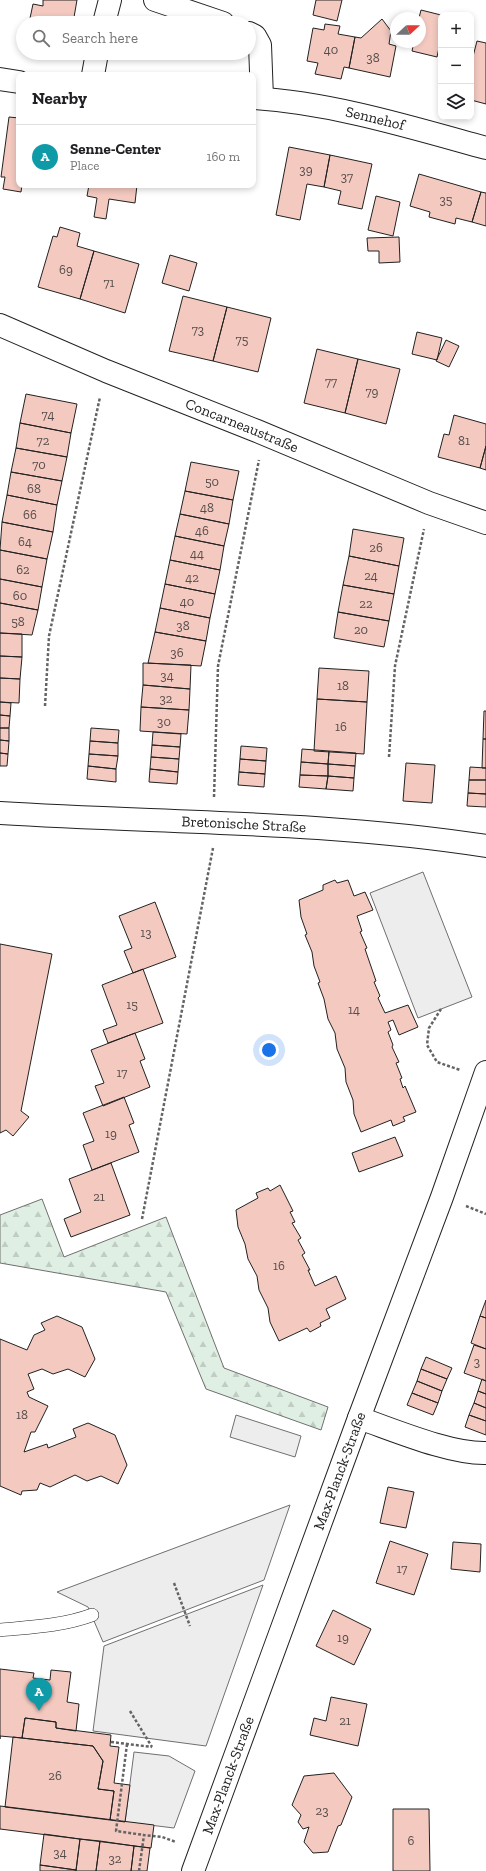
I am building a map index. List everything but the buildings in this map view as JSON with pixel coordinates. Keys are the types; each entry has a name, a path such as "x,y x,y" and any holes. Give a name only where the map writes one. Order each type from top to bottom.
{"street":[{"path":"106,16 110,0"},
{"path":"155,0 202,16"},
{"name":"Sennehof","path":"256,38 260,45 258,98 285,101 352,114 486,148"},
{"path":"94,72 96,60"},
{"path":"0,79 16,82"},
{"name":"Concarneaustraße","path":"0,325 106,371 265,434 429,503 486,523"},
{"name":"Bretonische Straße","path":"0,813 213,822 386,833 486,846"},
{"name":"Max-Planck-Straße","path":"195,1870 359,1418 442,1197 485,1075"},
{"path":"359,1418 450,1448 476,1453 486,1453"}],"lane":[{"path":"0,1630 56,1625 76,1621 92,1615"}],"path":[{"path":"44,706 49,636 106,371"},
{"path":"142,1219 213,845 218,666 265,434"},
{"path":"389,757 395,666 429,503"},
{"path":"441,1009 429,1028 427,1045 437,1062 485,1075"},
{"path":"174,1583 190,1626"},
{"path":"111,1742 152,1747 130,1711"},
{"path":"127,1744 116,1831 153,1836"},
{"path":"140,1871 144,1835"}],"green space":[{"path":"42,1199 64,1257 166,1217 224,1368 328,1407 321,1430 206,1389 166,1292 0,1263 0,1215"}],"shaded area":[{"path":"423,872 472,997 418,1018 370,893"},
{"path":"236,1415 301,1436 295,1457 230,1437"},
{"path":"290,1505 264,1580 103,1642 88,1607 57,1592"},
{"path":"263,1585 206,1746 93,1731 104,1646"},
{"path":"134,1752 169,1756 195,1771 174,1828 125,1822"}],"place":[{"name":"Senne-Center","path":"39,1711"}]}
